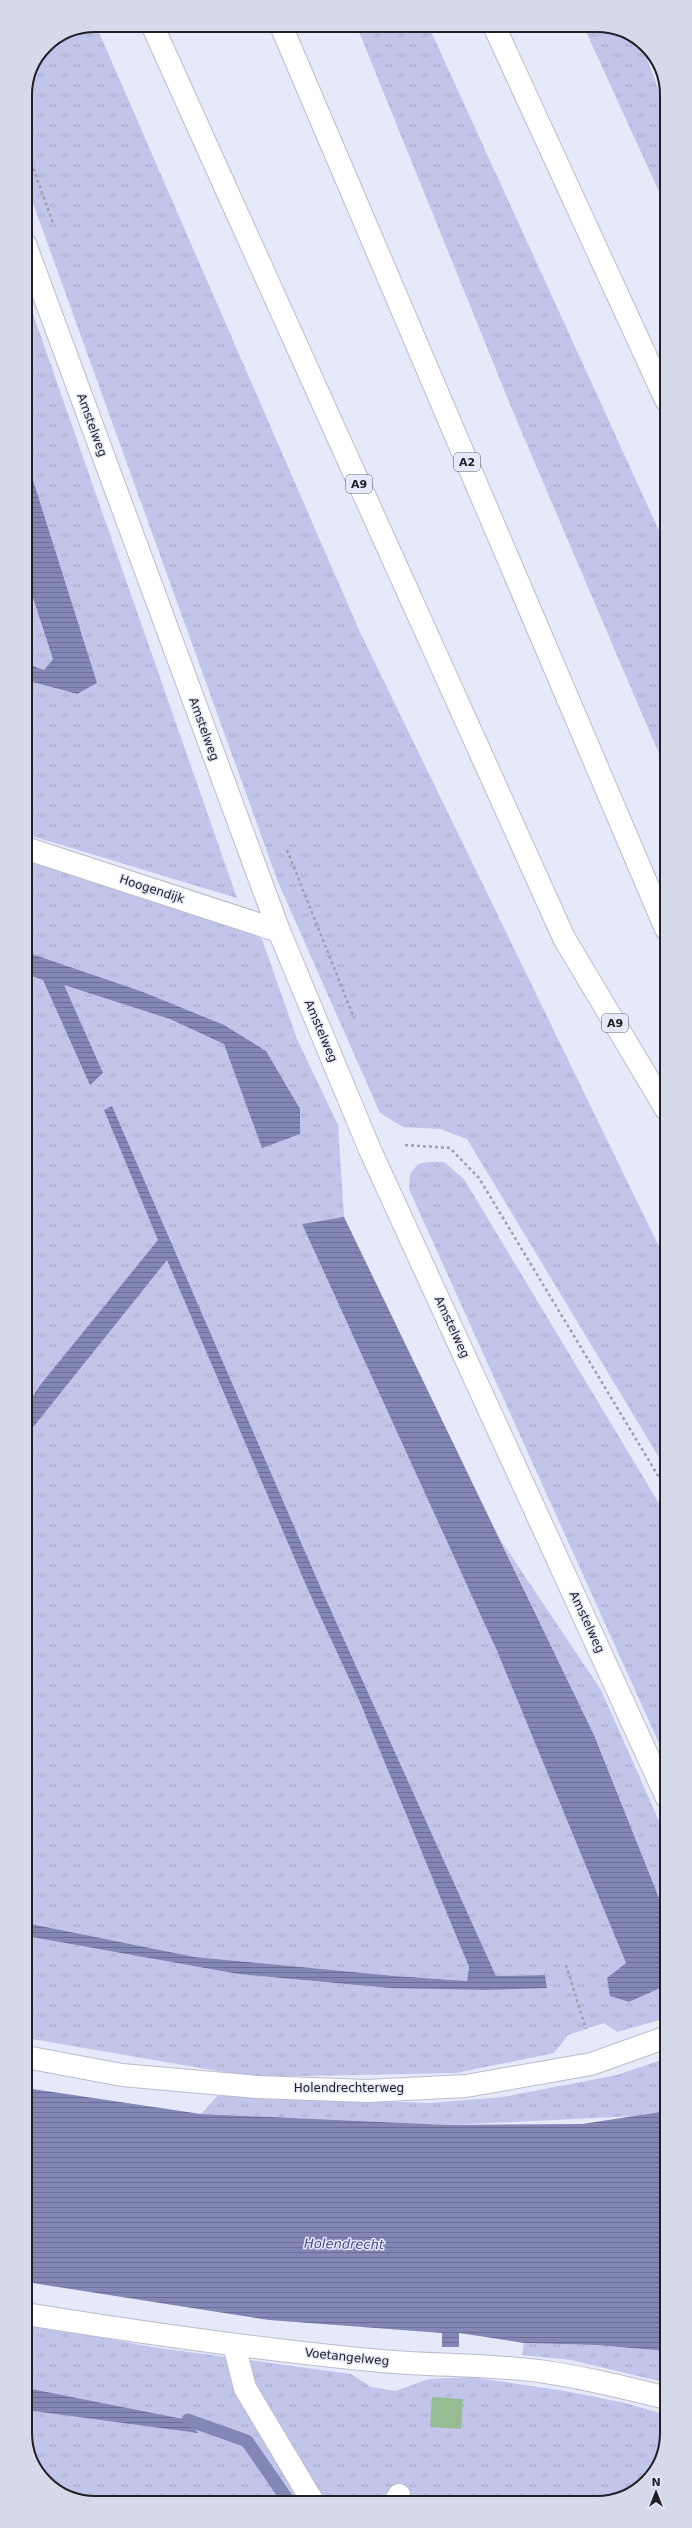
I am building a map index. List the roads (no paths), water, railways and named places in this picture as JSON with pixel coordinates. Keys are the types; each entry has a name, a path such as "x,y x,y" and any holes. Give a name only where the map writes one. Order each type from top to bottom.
{"main road":[{"name":"A9","path":"155,32 564,938 660,1099"},
{"name":"A2","path":"284,32 660,915"},
{"path":"497,32 660,387"},
{"name":"Amstelweg","path":"32,263 279,931 370,1150 660,1783"},
{"name":"Hoogendijk","path":"32,850 279,931"},
{"name":"Holendrechterweg","path":"32,2059 122,2075 257,2087 367,2091 466,2086 596,2062 660,2039"},
{"name":"Voetangelweg","path":"32,2315 146,2333 382,2361 458,2364 546,2372 660,2396"},
{"path":"234,2344 245,2388 309,2496"}],"water":[{"path":"32,477 97,683 77,694 32,682 32,666 44,670 53,659 32,594"},
{"path":"32,954 143,992 224,1025 266,1051 300,1109 300,1134 262,1148 224,1044 170,1019 64,985 103,1073 90,1085 43,980 32,976"},
{"path":"112,1106 319,1584 496,1976 545,1975 547,1988 486,1990 389,1988 238,1974 32,1937 32,1924 195,1957 395,1976 467,1981 469,1967 359,1700 309,1592 167,1260 32,1429 32,1397 41,1384 158,1240 104,1110"},
{"path":"344,1217 594,1735 660,1900 660,1988 629,2002 610,1996 607,1978 626,1963 497,1651 302,1224"},
{"name":"Holendrecht","path":"32,2089 201,2114 449,2125 582,2124 660,2112 660,2350 595,2345 524,2343 459,2333 459,2347 442,2347 442,2333 269,2320 32,2283"},
{"path":"32,2389 188,2420 198,2433 32,2411"}],"waterway":[{"path":"188,2420 247,2441 285,2496"}]}
